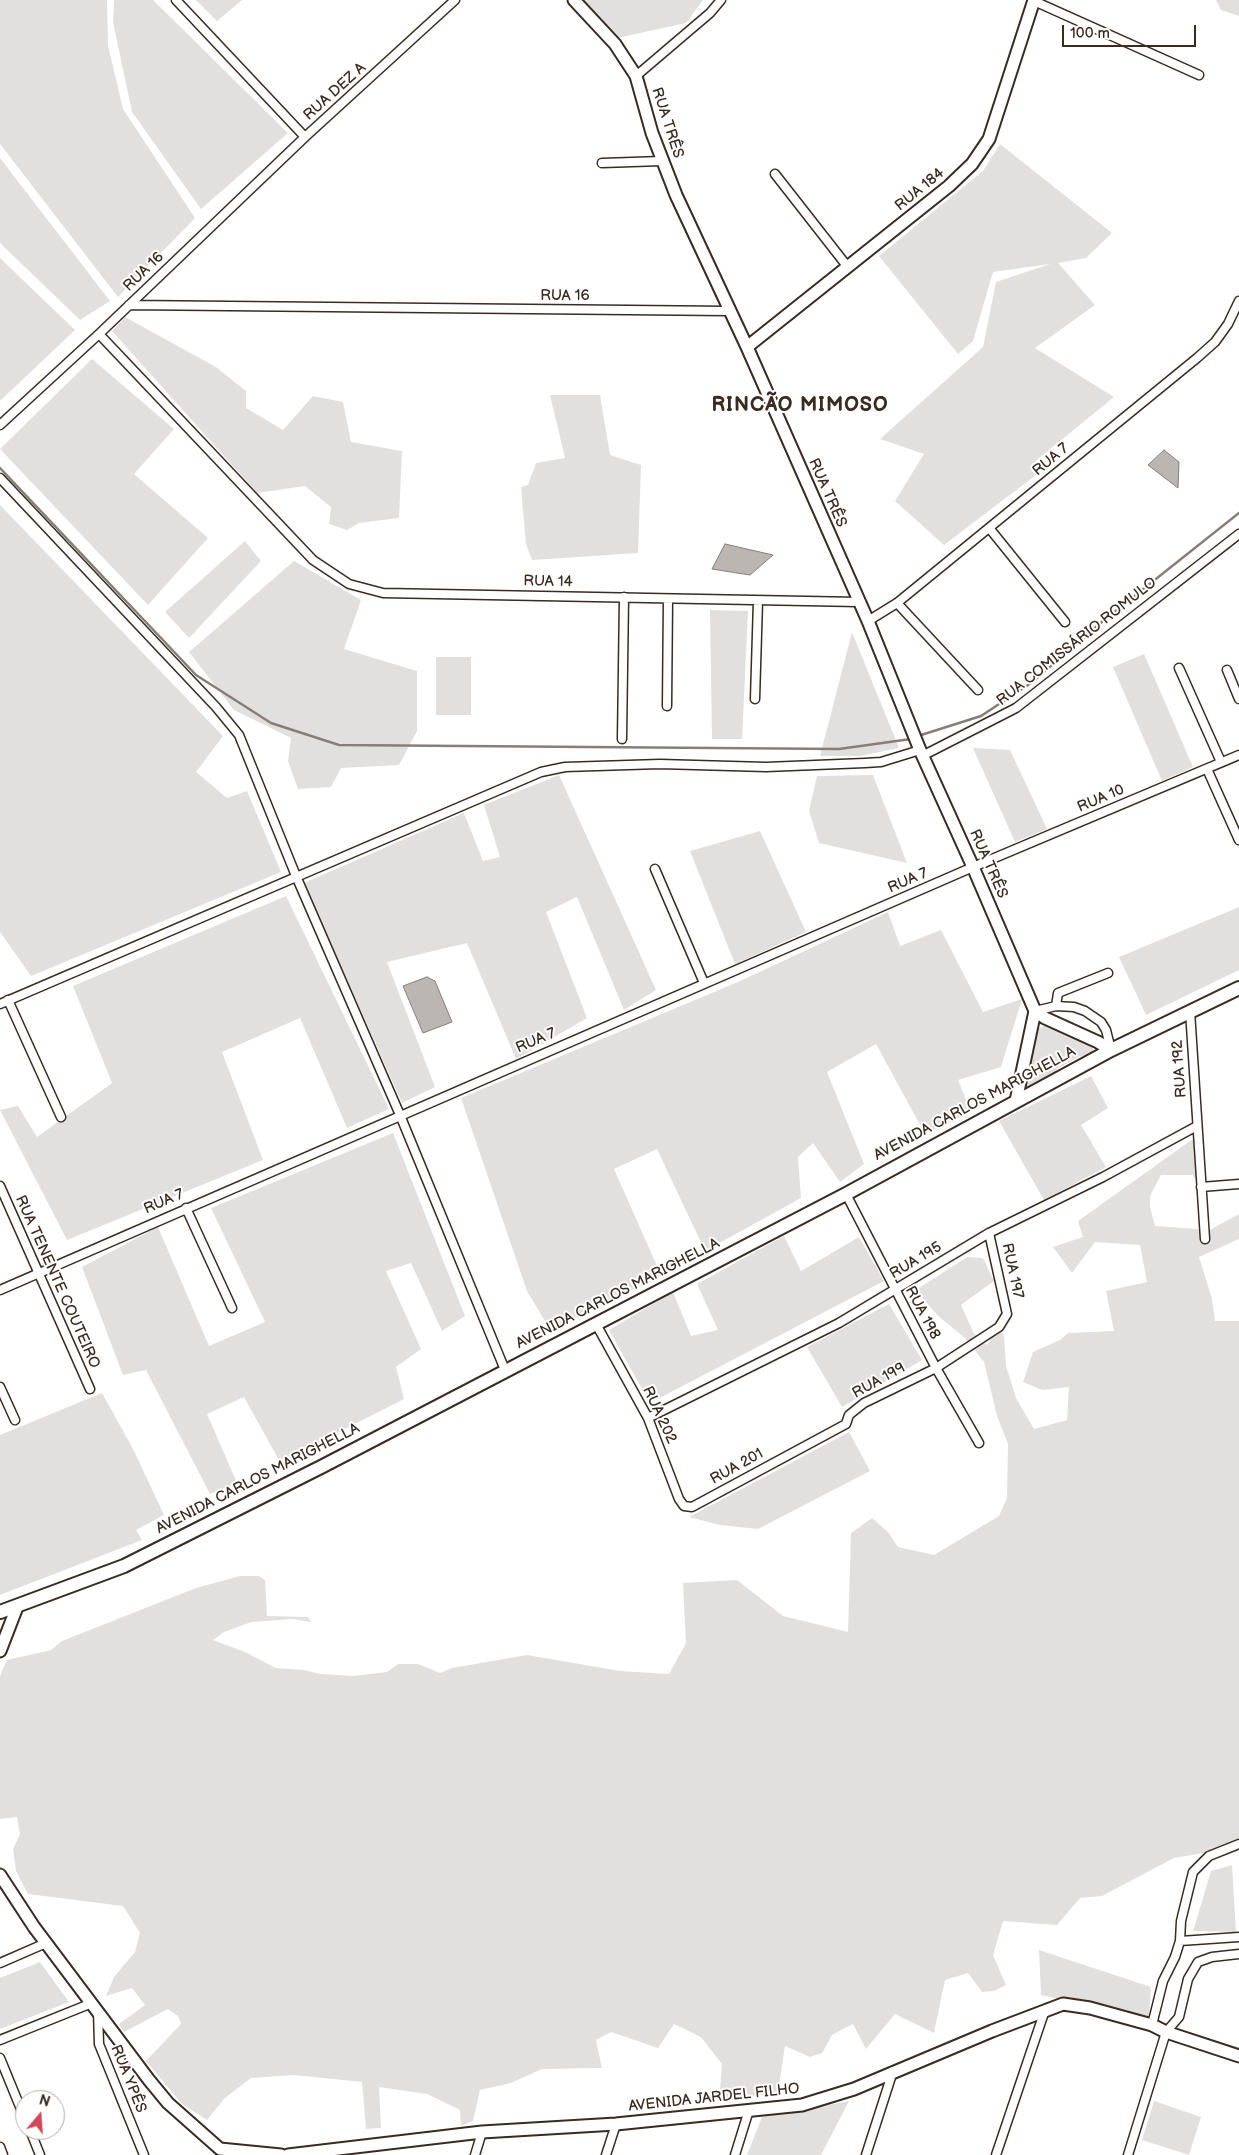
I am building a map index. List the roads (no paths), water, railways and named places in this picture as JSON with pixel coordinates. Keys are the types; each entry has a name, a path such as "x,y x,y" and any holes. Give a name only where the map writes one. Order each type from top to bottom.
{"main road":[{"name":"RUA TRÊS","path":"574,0 615,44 636,76 662,161 868,621 921,753 1035,1011"},
{"name":"RUA 184","path":"746,347 950,186 981,153 995,124 1034,0"},
{"name":"AVENIDA CARLOS MARIGHELLA","path":"1,1612 124,1566 323,1466 846,1194 1111,1050 1239,988"},
{"path":"1016,1101 1035,1011 1045,1018 1098,1042 1111,1050"},
{"path":"0,1651 17,1607"},
{"path":"0,1875 46,1942 168,2103 224,2152 281,2155"},
{"name":"AVENIDA JARDEL FILHO","path":"288,2155 349,2151 482,2132 616,2124 778,2108 820,2100 854,2089 893,2071 1063,2004 1074,2005 1152,2025 1166,2032 1239,2056"}],"street":[{"name":"RUA DEZ A","path":"176,0 305,137 455,0"},
{"path":"636,76 706,16 721,0"},
{"path":"1034,0 1199,75"},
{"name":"RUA 16","path":"0,425 99,334 305,137"},
{"path":"602,163 662,161"},
{"path":"775,174 847,266"},
{"name":"RUA 7","path":"868,621 897,603 990,529 1209,348 1228,324 1238,303"},
{"name":"RUA 16","path":"129,305 728,311"},
{"name":"RUA 14","path":"99,334 313,560 349,584 383,593 859,602"},
{"path":"0,478 234,726 296,876 400,1115 505,1370"},
{"path":"990,529 1065,622"},
{"name":"RUA COMISSÁRIO ROMULO","path":"8,1000 477,798 552,769 660,764 766,767 865,763 881,762 921,753 1016,708 1239,534"},
{"path":"622,739 624,597"},
{"path":"667,706 668,599"},
{"path":"755,698 758,601"},
{"path":"897,603 978,690"},
{"path":"1179,668 1220,762"},
{"path":"1227,670 1239,699"},
{"name":"RUA 10","path":"973,867 1239,755"},
{"path":"1207,769 1239,840"},
{"name":"RUA 7","path":"0,1290 973,867"},
{"path":"655,870 704,983"},
{"path":"1056,1006 1058,994 1108,974"},
{"path":"0,1004 8,1000 61,1117"},
{"path":"1035,1011 1056,1006 1074,1007 1093,1015 1106,1030 1111,1050"},
{"name":"RUA 192","path":"1190,1011 1197,1126"},
{"path":"1197,1126 1204,1239"},
{"name":"RUA 195","path":"648,1418 839,1322 990,1233 1103,1177 1197,1126"},
{"path":"1201,1188 1239,1184"},
{"name":"RUA TENENTE COUTEIRO","path":"0,1186 90,1389"},
{"name":"RUA 198","path":"846,1194 936,1368 978,1442"},
{"path":"186,1208 232,1308"},
{"name":"RUA 197","path":"936,1368 988,1336 1005,1320 1007,1314 1004,1293 990,1233"},
{"name":"RUA 202","path":"596,1324 648,1418 679,1499 684,1506 692,1506 699,1503"},
{"name":"RUA 199","path":"789,1455 846,1424 849,1415 864,1403 936,1368"},
{"path":"0,1387 15,1420"},
{"name":"RUA 201","path":"699,1503 789,1455"},
{"path":"1152,2025 1163,1981 1175,1957 1180,1941 1181,1920 1193,1872 1209,1856 1239,1844"},
{"path":"1180,1941 1239,1937"},
{"path":"0,1963 46,1942"},
{"path":"1128,2155 1166,2032 1179,2018 1188,1979 1198,1962 1212,1957 1239,1954"},
{"path":"0,2040 95,2007"},
{"name":"RUA YPÊS","path":"95,2007 99,2044 144,2155"},
{"path":"996,2155 1045,2010"},
{"path":"0,2058 15,2094"},
{"path":"866,2155 893,2071"},
{"path":"735,2155 749,2110"},
{"path":"606,2155 616,2124"},
{"path":"475,2155 482,2132"},
{"path":"34,2140 40,2155"},
{"path":"0,2147 3,2155"}],"waterway":[{"path":"0,468 196,675 271,723 339,745 839,749 911,739"},
{"path":"918,736 981,716 1031,683 1103,621 1239,513"}],"district":[{"name":"RINCÃO MIMOSO","path":"800,406"}]}
